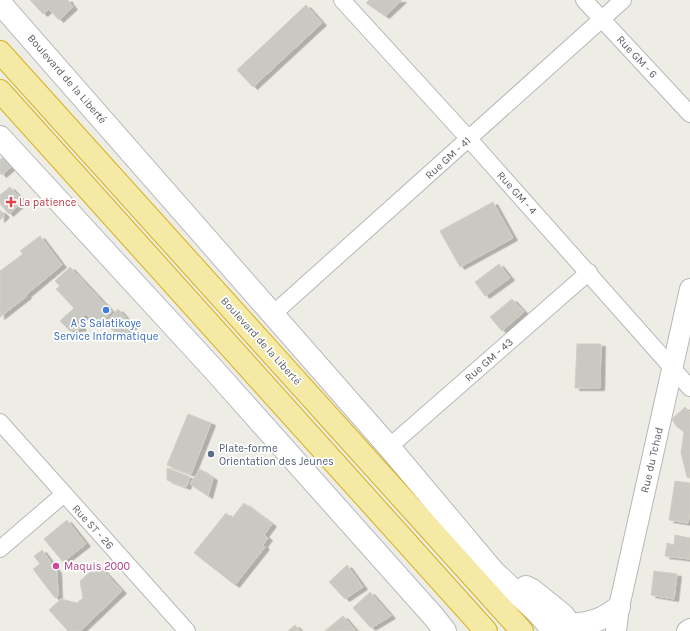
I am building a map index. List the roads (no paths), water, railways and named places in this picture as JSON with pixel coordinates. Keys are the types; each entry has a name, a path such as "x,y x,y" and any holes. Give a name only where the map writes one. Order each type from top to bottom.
{"highway":[{"name":"Boulevard de la Liberté","path":"0,52 522,631"},
{"path":"0,91 486,631"}],"main road":[{"name":"Boulevard de la Liberté","path":"0,3 389,447 494,572 536,612 566,629"},
{"path":"0,137 214,370 443,626"},
{"path":"566,629 596,621 607,616 620,622"}],"street":[{"name":"Rue GM - 4","path":"342,0 589,272 690,388"},
{"name":"Rue GM - 6","path":"584,0 690,114"},
{"name":"Rue GM - 41","path":"273,314 622,0"},
{"name":"Rue GM - 43","path":"389,447 589,272"},
{"name":"Rue du Tchad","path":"620,622 690,289"},
{"name":"Rue ST - 26","path":"0,422 187,631"},
{"path":"0,549 64,494"}],"place":[{"name":"La patience","path":"11,202"},
{"name":"A S Salatikoye Service Informatique","path":"106,310"},
{"name":"Plate-forme Orientation des Jeunes","path":"211,454"},
{"name":"Maquis 2000","path":"56,566"}]}
